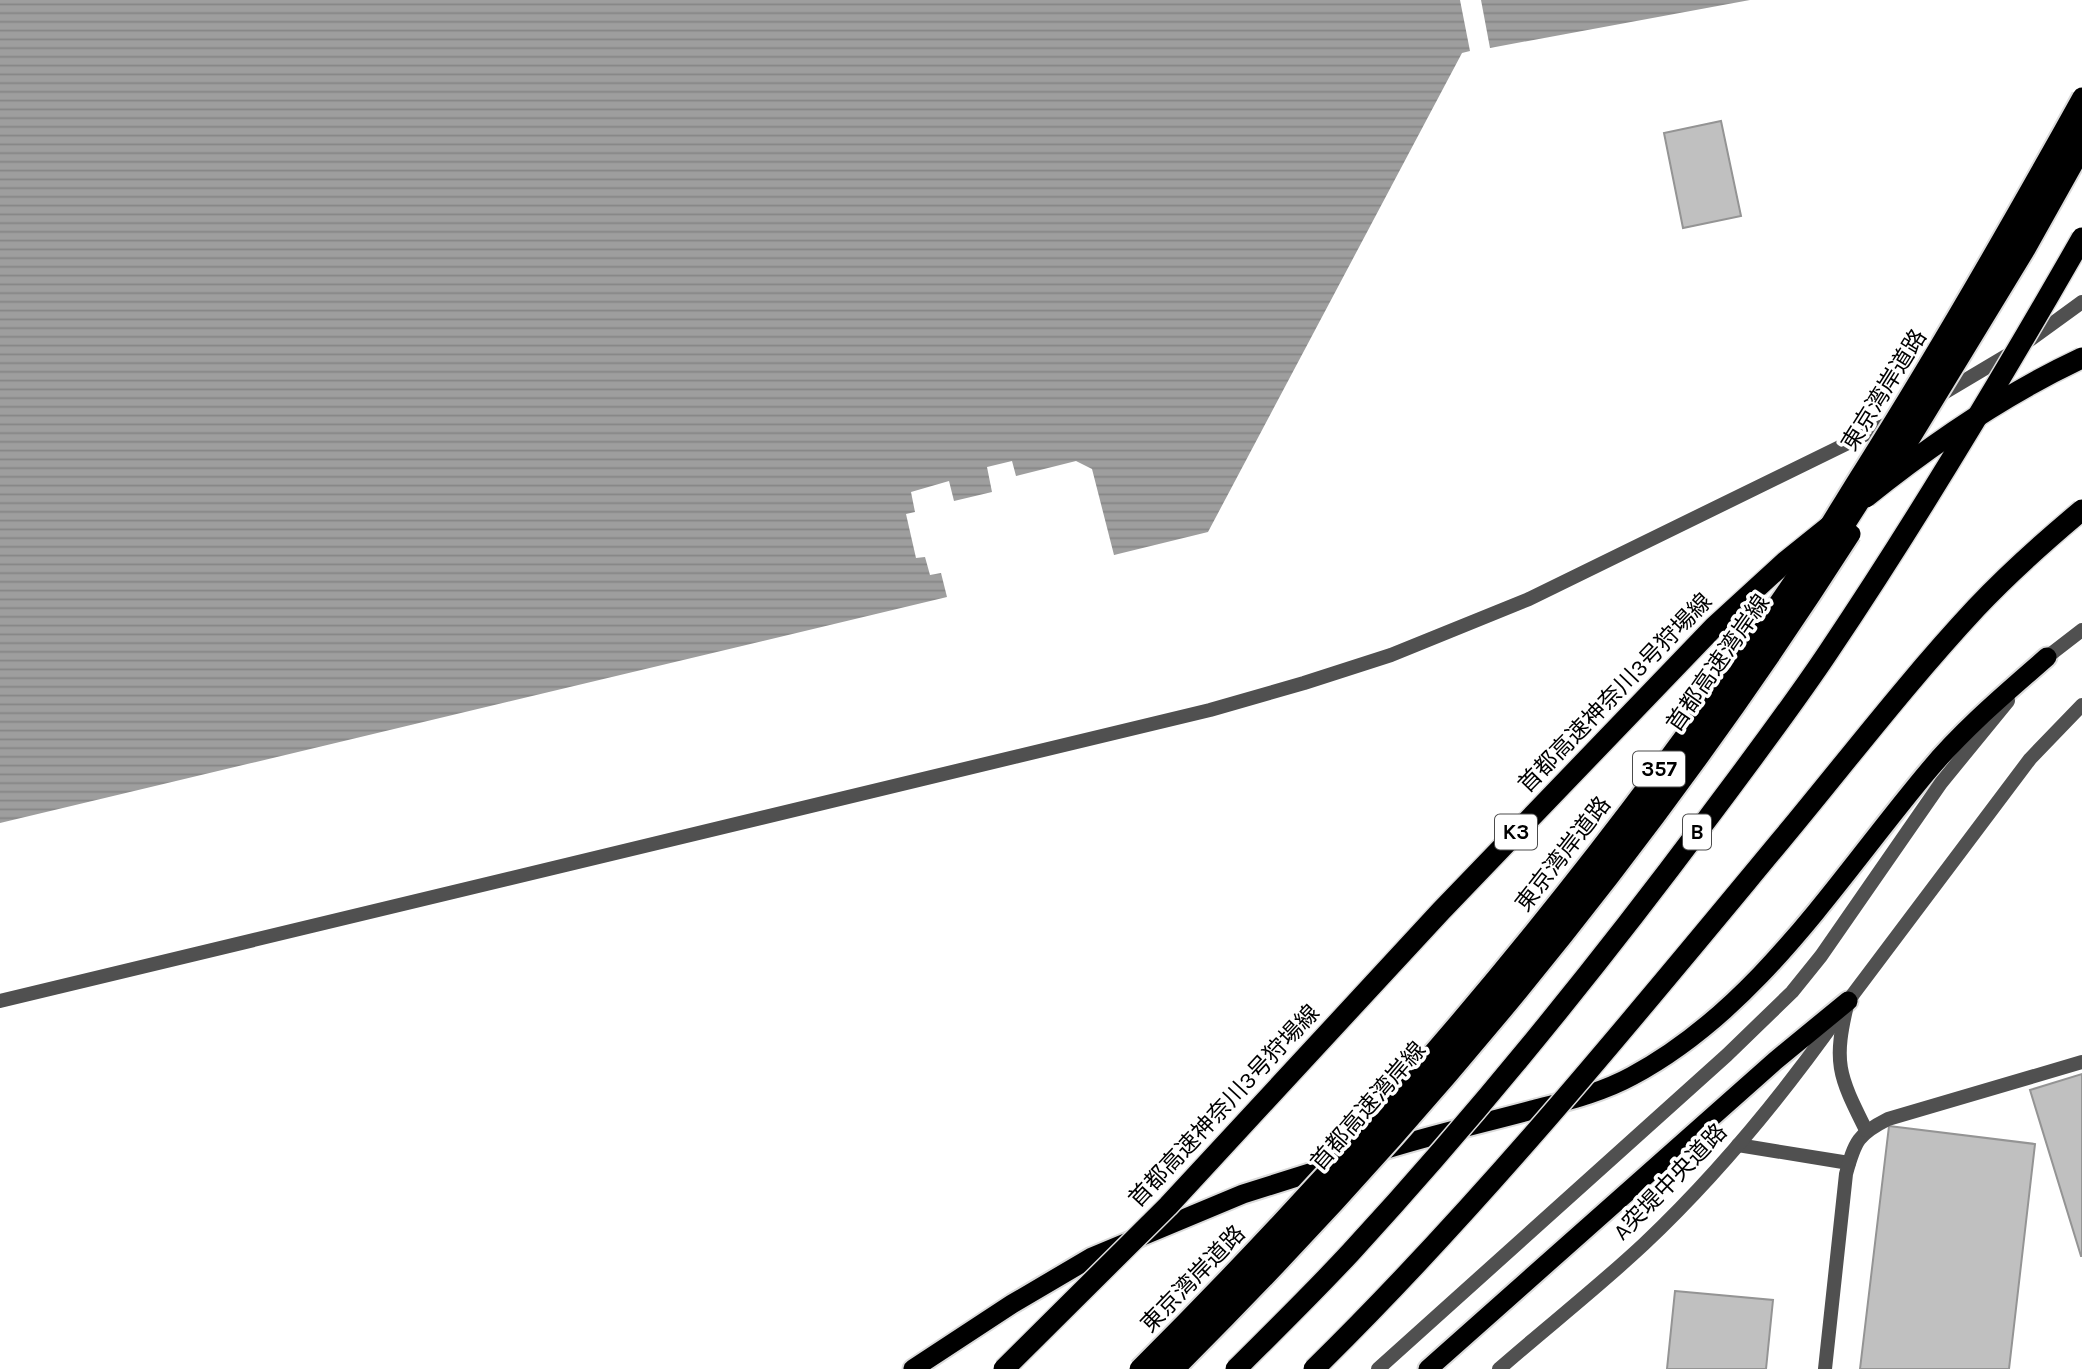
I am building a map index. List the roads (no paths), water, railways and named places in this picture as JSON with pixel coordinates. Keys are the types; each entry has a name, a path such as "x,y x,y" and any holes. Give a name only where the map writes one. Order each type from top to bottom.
{"highway":[{"name":"東京湾岸道路","path":"1139,1369 1332,1170 1439,1047 1600,848 1691,726 1797,576 1901,411 2002,243 2082,97"},
{"name":"首都高速湾岸線","path":"1157,1369 1301,1221 1426,1082 1513,978 1698,738 1803,587 1911,418 2012,249 2082,123"},
{"name":"東京湾岸道路","path":"1175,1369 1352,1185 1457,1063 1614,872 1712,741 1815,589 1925,417 2082,149"},
{"name":"B","path":"1236,1369 1350,1253 1468,1120 1569,999 1653,892 1835,642 1920,512 2082,238"},
{"name":"首都高速神奈川3号狩場線","path":"1004,1369 1168,1206 1441,911 1714,627 1785,562 1871,493 1955,432 2022,389 2082,358"},
{"path":"1314,1369 1489,1186 1630,1022 1903,691 1968,618 2040,545 2082,510"},
{"path":"913,1369 1012,1304 1092,1257 1243,1194 1382,1150 1583,1097 1630,1077 1678,1050 1718,1017 1758,978 1930,768 1989,708 2047,657"},
{"path":"1432,1365 1775,1061 1849,1001"}],"street":[{"path":"0,1001 1210,709 1391,656 1529,599 1847,444 1959,385 2016,350 2082,302"},
{"path":"1378,1369 1727,1055 1792,992 1821,956 1941,783 1979,734 2047,657 2082,630"},
{"name":"A突堤中央道路","path":"1499,1369 1645,1243 1738,1145 1795,1078 1849,1001 2030,759 2082,705"},
{"path":"1849,1001 1840,1035 1840,1073 1866,1130"},
{"path":"1825,1369 1849,1163 1853,1149 1866,1130 1888,1119 2082,1062"},
{"path":"1738,1145 1849,1163"}]}
